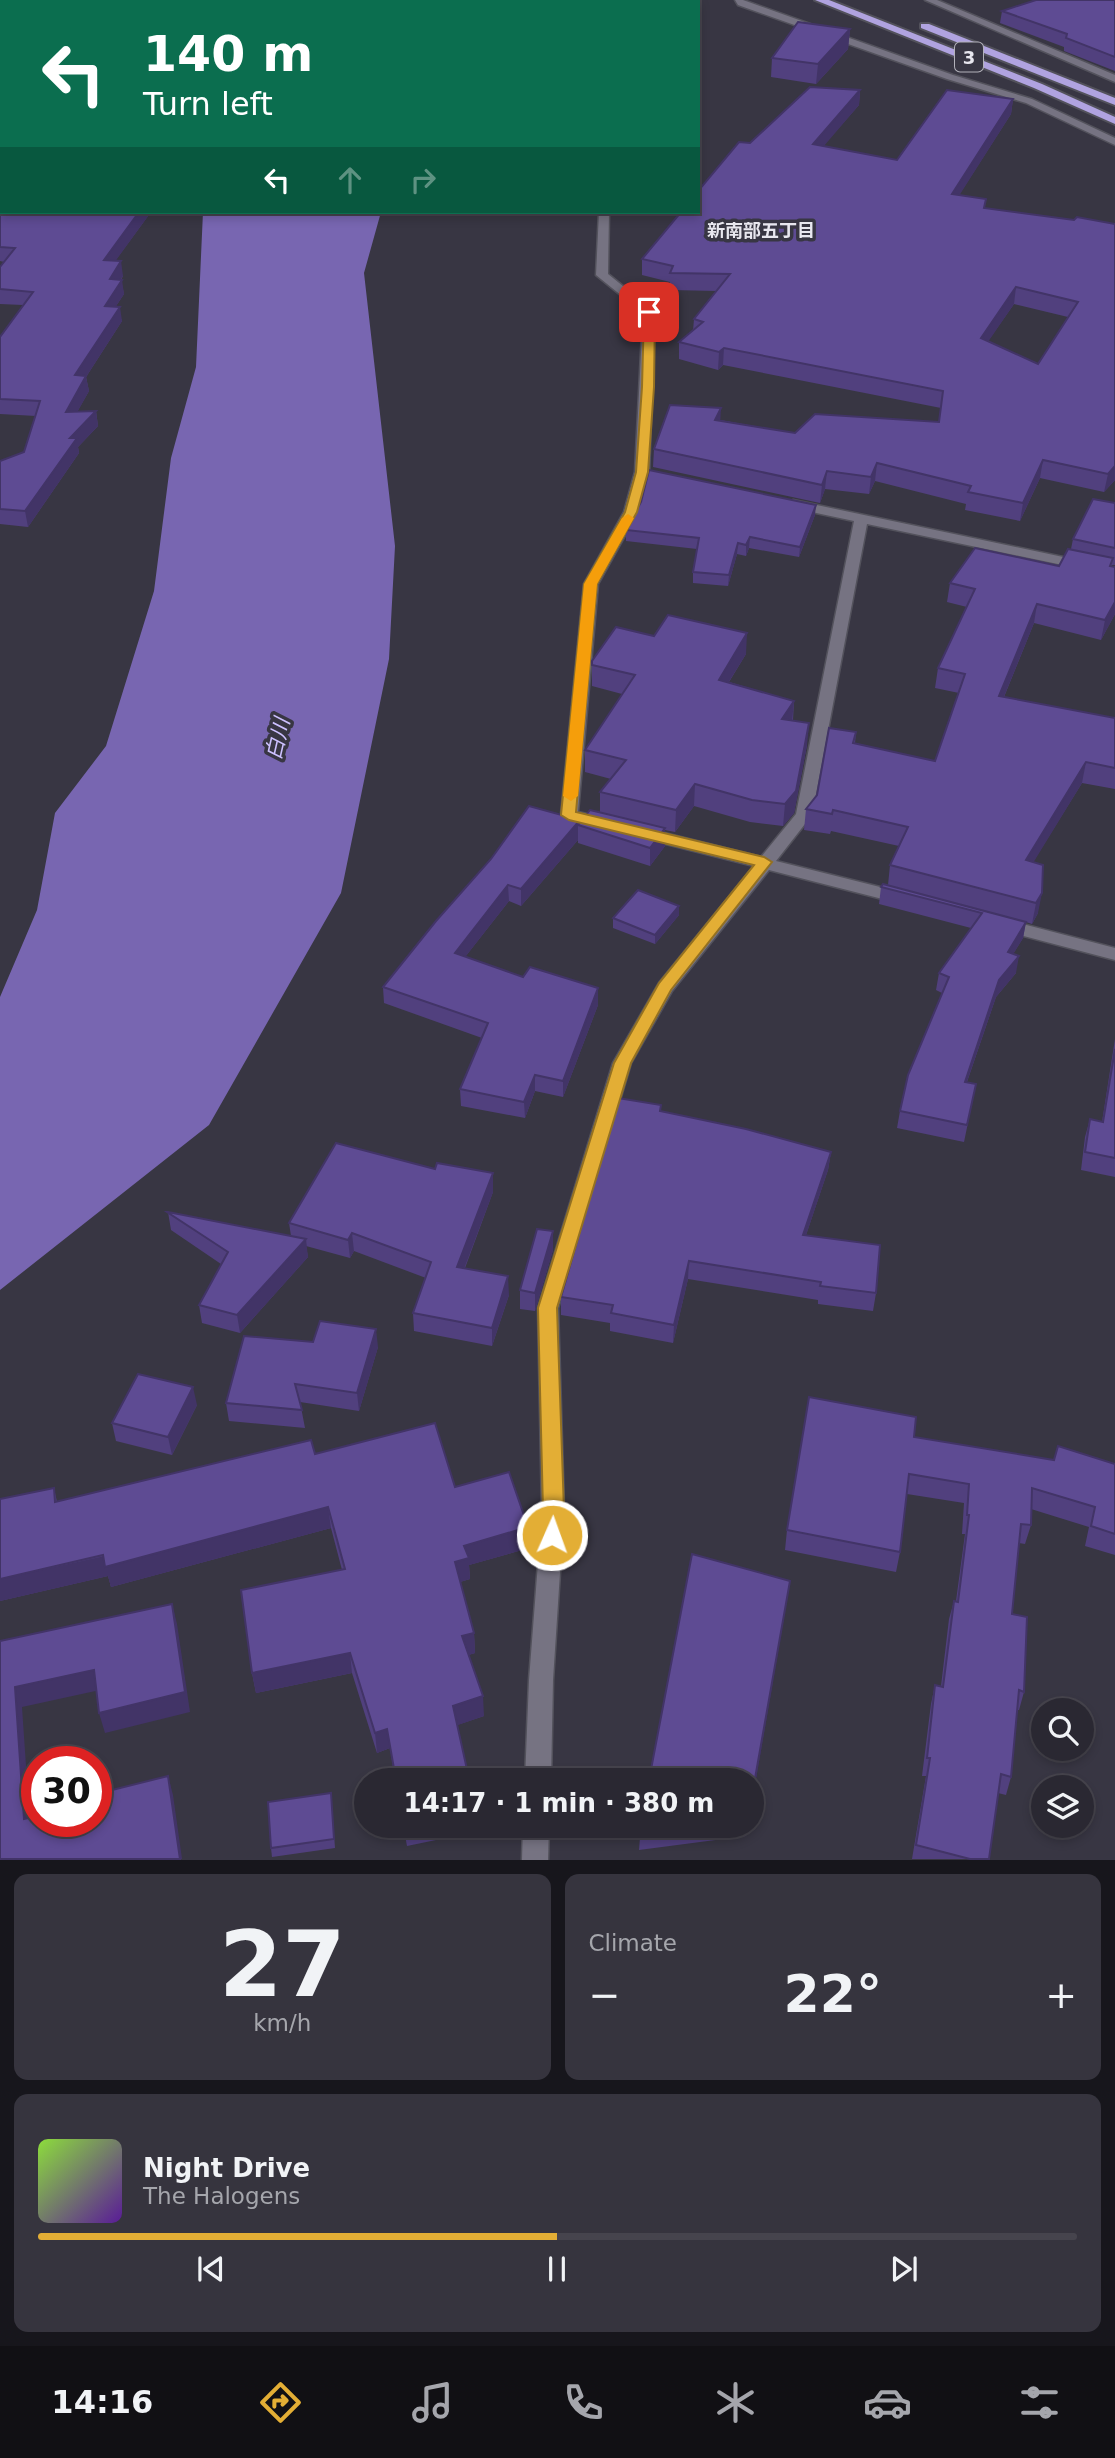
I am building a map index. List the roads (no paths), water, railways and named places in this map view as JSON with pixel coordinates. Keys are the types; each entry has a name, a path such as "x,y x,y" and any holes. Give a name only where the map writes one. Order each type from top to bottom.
{"highway":[{"name":"3","path":"820,0 1027,81 1115,121"},
{"name":"3","path":"919,24 1115,102"}],"street":[{"path":"739,0 950,77 1029,101 1115,142"},
{"path":"929,0 942,2 1115,79"},
{"path":"604,214 602,275 649,312 648,474 631,512 590,584 569,815 912,901"},
{"path":"784,503 1115,572"},
{"path":"538,1768 541,1680 553,1511 548,1308 622,1063 665,987 804,815 861,519"},
{"path":"980,919 1115,954"},
{"path":"535,1860 536,1838"}],"water":[{"name":"白川","path":"203,214 380,214 364,273 395,546 389,659 341,893 209,1125 0,1290 0,997 37,910 55,813 106,746 154,591 171,458 196,367"}],"district":[{"name":"新南部五丁目","path":"761,230"}]}
